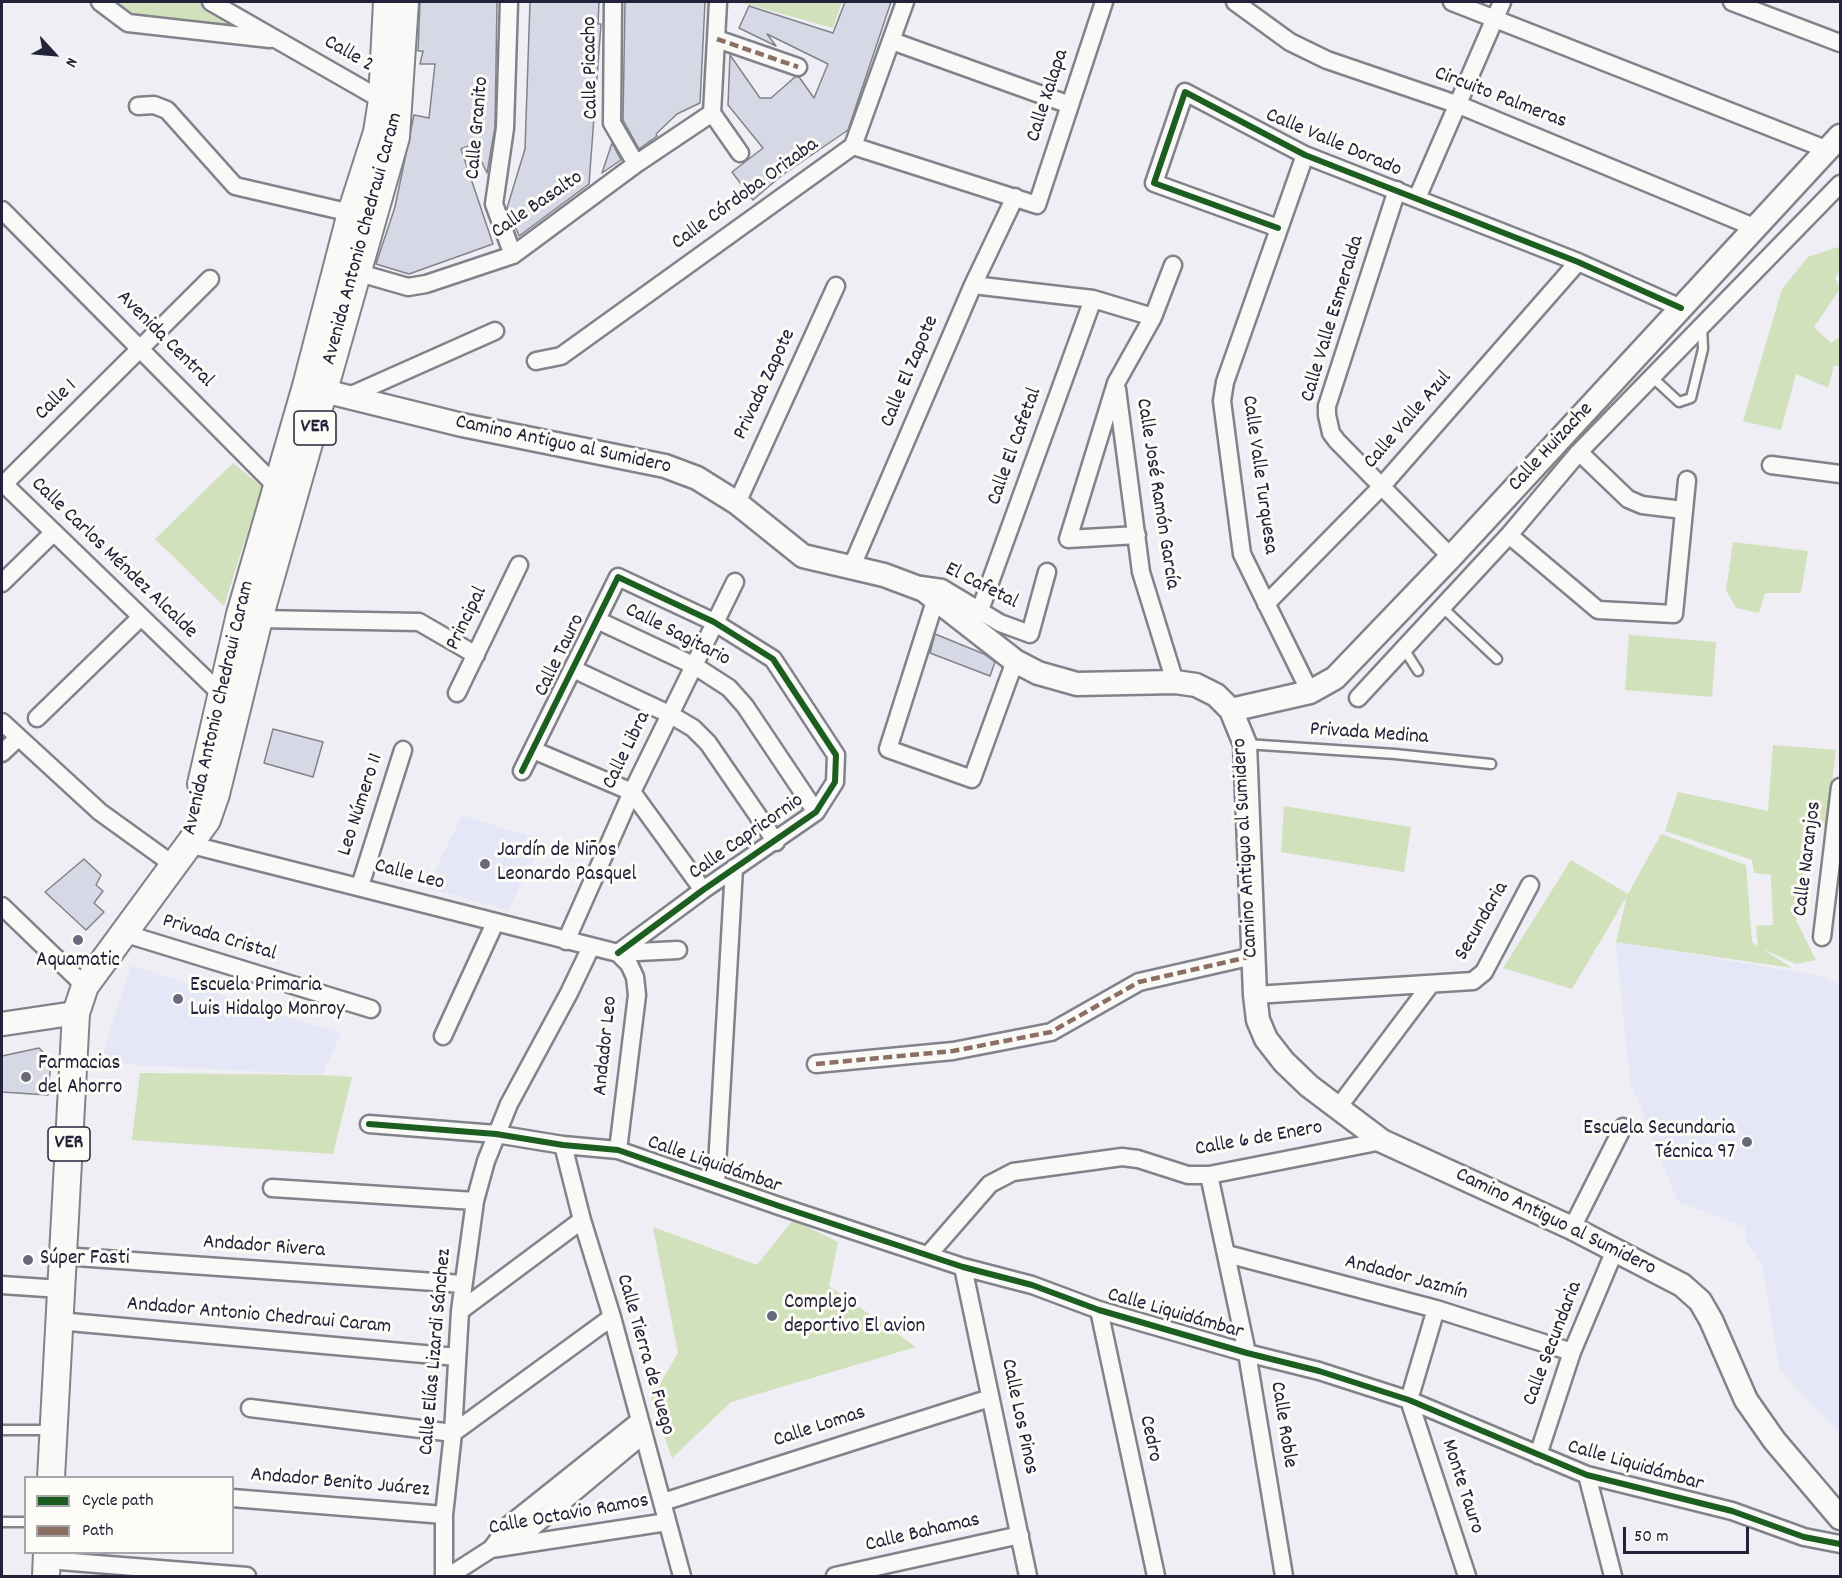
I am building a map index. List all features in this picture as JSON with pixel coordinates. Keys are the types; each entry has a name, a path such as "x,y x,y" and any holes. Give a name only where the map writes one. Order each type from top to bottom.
{"main road":[{"name":"Avenida Antonio Chedraui Caram","path":"347,270 396,136 391,102 387,2"},
{"name":"Avenida Antonio Chedraui Caram","path":"188,844 190,816 200,790 220,693 285,495 326,391 347,270 351,213 377,132 391,102 405,2"},
{"name":"Calle Huizache","path":"1231,710 1310,692 1335,678 1451,557 1834,143"},
{"name":"Camino Antiguo al Sumidero","path":"326,391 462,425 665,466 697,478 737,502 803,555 815,561 852,566 911,584 936,598 1015,661 1038,673 1077,684 1175,682 1196,685 1216,695 1231,710 1245,744 1255,995 1257,1020 1266,1039 1284,1062 1337,1109 1382,1142 1572,1228 1682,1285 1700,1301 1712,1320 1746,1400 1774,1440 1840,1518"},
{"name":"Avenida Antonio Chedraui Caram","path":"188,844 207,820 216,794 259,619 285,495"},
{"name":"VER","path":"51,1476 76,1013 85,986 175,866 188,844"},
{"path":"2,1024 76,1013"}],"street":[{"name":"Calle 2","path":"100,2 110,12 128,23 277,40"},
{"name":"Calle 2","path":"211,2 391,102"},
{"name":"Calle Granito","path":"509,2 505,128 494,204 513,255"},
{"name":"Calle Picacho","path":"613,2 612,123 636,164"},
{"path":"718,2 712,113 740,153"},
{"name":"Calle Córdoba Orizaba","path":"536,361 561,356 853,146 905,2"},
{"name":"Calle Xalapa","path":"1015,197 1037,205 1104,2"},
{"name":"Circuito Palmeras","path":"1235,2 1290,42 1327,60 1459,105 1756,228"},
{"path":"1452,2 1499,9 1834,143"},
{"path":"1732,2 1840,43"},
{"path":"1417,198 1499,9"},
{"path":"717,39 798,67"},
{"path":"892,41 1070,105"},
{"name":"Calle Valle Dorado","path":"1278,228 1154,183 1185,92 1305,155 1578,262 1681,308"},
{"path":"138,106 154,105 167,110 235,186 351,213"},
{"name":"Calle Basalto","path":"347,270 408,287 426,284 513,255 636,164 712,113"},
{"path":"853,146 1015,197"},
{"name":"Calle Valle Turquesa","path":"1305,155 1225,382 1222,401 1242,554 1310,692"},
{"name":"Calle Huizache","path":"1358,698 1509,535 1579,453 1840,184"},
{"name":"Calle Valle Esmeralda","path":"1397,190 1327,406 1328,424 1337,441 1451,557"},
{"name":"Calle El Zapote","path":"852,566 973,285 1015,197"},
{"name":"Avenida Central","path":"2,210 285,495"},
{"name":"Calle Valle Azul","path":"1266,604 1382,487 1578,262"},
{"path":"1137,536 1068,538 1116,383 1153,317 1173,265"},
{"name":"Calle 1","path":"3,483 142,350 210,279"},
{"path":"973,285 1093,299 1153,317"},
{"name":"Privada Zapote","path":"737,502 836,286"},
{"name":"Calle El Cafetal","path":"980,610 1093,299"},
{"path":"326,391 495,332"},
{"name":"Calle José Ramón García","path":"1116,383 1141,572 1175,682"},
{"path":"1579,453 1628,499 1642,505 1683,510"},
{"path":"1771,465 1840,474"},
{"path":"1509,535 1598,610 1674,614 1687,480"},
{"name":"Calle Carlos Méndez Alcalde","path":"3,483 220,693"},
{"path":"2,583 53,533"},
{"name":"Principal","path":"457,693 519,565"},
{"name":"El Cafetal","path":"911,584 942,588 1008,627 1030,634 1047,572"},
{"name":"Calle Tauro","path":"522,771 618,577"},
{"name":"Calle Capricornio","path":"618,577 714,622 773,659 836,755 835,782 816,812 776,842 703,890 618,953"},
{"name":"Calle Libra","path":"566,941 633,792 735,582"},
{"path":"936,598 888,749 972,779 1015,661"},
{"path":"37,718 141,617"},
{"path":"259,619 419,622 476,655"},
{"name":"Calle Sagitario","path":"597,620 695,666 729,688 745,706 816,812"},
{"path":"573,669 671,715 693,728 708,744 776,842"},
{"path":"2,722 100,812 175,866"},
{"path":"2,753 18,738"},
{"name":"Leo Número 11","path":"362,880 403,750"},
{"path":"532,750 633,792 703,890"},
{"name":"Calle Naranjos","path":"1822,937 1835,878 1840,787"},
{"name":"Calle Leo","path":"188,844 362,880 495,923 618,953 678,950"},
{"name":"Calle Capricornio","path":"716,1184 734,868"},
{"name":"Secundaria","path":"1431,984 1473,981 1484,972 1530,885"},
{"path":"2,906 85,986"},
{"path":"443,1036 495,923"},
{"name":"Privada Cristal","path":"123,933 371,1009"},
{"path":"496,1134 591,947"},
{"name":"Andador Leo","path":"618,953 629,964 635,976 637,995 618,1149"},
{"path":"816,1064 953,1051 1051,1032 1139,982 1253,956"},
{"path":"1255,995 1431,984"},
{"path":"1337,1109 1431,984"},
{"name":"Calle Liquidámbar","path":"369,1124 496,1134 563,1145 618,1149 963,1267 1032,1285 1099,1310 1247,1353 1319,1371 1408,1400 1587,1475 1732,1510 1804,1537 1840,1544"},
{"path":"1572,1228 1623,1127"},
{"name":"Calle Elías Lizardi Sánchez","path":"444,1576 444,1515 453,1433 463,1284 475,1202 496,1134"},
{"name":"Calle 6 de Enero","path":"929,1254 990,1184 1013,1172 1122,1157 1138,1159 1188,1175 1209,1175 1382,1142"},
{"name":"Calle Tierra de Fuego","path":"563,1145 682,1576"},
{"name":"Calle Roble","path":"1209,1175 1247,1353 1284,1576"},
{"path":"272,1188 475,1202"},
{"path":"460,1311 582,1220"},
{"name":"Calle Secundaria","path":"1538,1455 1572,1352 1616,1250"},
{"name":"Andador Jazmín","path":"1227,1254 1436,1309 1572,1352"},
{"name":"Andador Rivera","path":"62,1256 463,1284"},
{"name":"Calle Los Pinos","path":"963,1267 1028,1576"},
{"path":"2,1284 60,1289"},
{"path":"1408,1400 1436,1309"},
{"name":"Cedro","path":"1099,1310 1156,1576"},
{"path":"250,1408 453,1433 612,1317"},
{"name":"Andador Antonio Chedraui Caram","path":"58,1322 457,1357"},
{"name":"Calle Lomas","path":"663,1502 990,1398"},
{"name":"Monte Tauro","path":"1408,1400 1467,1576"},
{"path":"491,1549 510,1524 641,1428"},
{"path":"1587,1475 1613,1576"},
{"name":"Andador Benito Juárez","path":"234,1498 444,1515"},
{"name":"Calle Octavio Ramos","path":"449,1576 491,1549 667,1522"},
{"name":"Calle Bahamas","path":"835,1576 1020,1535"},
{"path":"47,1563 247,1576"}],"lane":[{"path":"1652,377 1679,402 1691,398 1703,349 1702,325"},
{"path":"1443,608 1497,659"},
{"path":"1404,649 1418,671"},
{"name":"Privada Medina","path":"1245,744 1395,754 1491,764"},
{"path":"2,1430 52,1430"},
{"path":"2,1522 24,1522"}],"shaded area":[{"name":"Jardín de Niños Leonardo Pasquel","path":"462,815 543,841 508,910 427,888"},
{"name":"Escuela Secundaria Técnica 97","path":"1616,942 1822,976 1840,984 1840,1433 1780,1371 1762,1264 1746,1241 1746,1227 1678,1202 1630,1081"},
{"name":"Escuela Primaria Luis Hidalgo Monroy","path":"131,965 341,1034 322,1075 100,1063"}],"green space":[{"path":"113,2 198,2 229,20 225,32 129,17"},
{"path":"739,2 842,2 833,28"},
{"path":"1838,247 1840,249 1840,270 1835,278 1840,289 1814,327 1831,343 1840,337 1840,367 1834,365 1828,388 1796,374 1781,430 1743,421 1782,289 1808,257"},
{"path":"233,463 262,487 224,606 155,539"},
{"path":"1733,542 1808,551 1801,593 1765,593 1759,613 1736,608 1726,590"},
{"path":"1629,635 1716,642 1712,697 1625,690"},
{"path":"1773,745 1836,750 1826,829 1813,832 1796,920 1816,960 1796,964 1763,949 1792,968 1616,942 1627,896 1572,989 1503,968 1571,860 1628,894 1661,834 1746,865 1752,942 1758,946 1756,926 1773,925 1771,875 1754,873 1752,860 1665,831 1678,792 1768,811"},
{"path":"1284,806 1411,827 1404,872 1281,852"},
{"path":"140,1073 352,1077 333,1154 132,1140"},
{"name":"Complejo deportivo El avion","path":"793,1220 838,1242 829,1286 916,1347 731,1402 672,1458 651,1399 678,1353 653,1227 757,1265"}],"building":[{"path":"420,2 497,2 495,127 487,173 473,144 461,149 493,244 409,274 376,264 395,207 414,115 429,118 435,64 420,64 423,51 418,51"},
{"path":"530,2 599,2 598,24 601,24 589,184 519,236 507,208 525,149"},
{"path":"625,2 705,2 700,103 677,114 656,134 657,136 639,149 623,120"},
{"path":"845,2 891,2 848,130 781,176 753,200 732,172 763,148 728,105 730,55 760,98 771,98 795,77 799,77 814,98 828,64 767,34 776,46 739,28 749,6 833,33"},
{"path":"612,143 621,160 602,173"},
{"path":"935,634 984,654 995,662 990,676 930,653"},
{"path":"273,729 323,742 313,777 264,763"},
{"path":"84,859 101,875 96,885 103,891 94,903 104,912 86,930 45,892"},
{"name":"Farmacias del Ahorro","path":"39,1048 51,1061 48,1095 2,1092 2,1056"}],"marked path":[{"path":"717,39 798,67"},
{"path":"816,1064 953,1051 1051,1032 1139,982 1253,956"}],"cycle path":[{"path":"1278,228 1154,183 1185,92 1305,155 1578,262 1681,308"},
{"path":"522,771 618,577 714,622 773,659 836,755 835,782 816,812 703,890 618,953"},
{"path":"369,1124 496,1134 563,1145 618,1150 963,1267 1032,1285 1099,1310 1247,1353 1319,1371 1409,1400 1587,1475 1732,1511 1804,1537 1840,1544"}],"place":[{"name":"Jardín de Niños Leonardo Pasquel","path":"485,864"},
{"name":"Aquamatic","path":"78,940"},
{"name":"Escuela Primaria Luis Hidalgo Monroy","path":"178,999"},
{"name":"Farmacias del Ahorro","path":"26,1077"},
{"name":"Escuela Secundaria Técnica 97","path":"1747,1142"},
{"name":"Súper Fasti","path":"28,1260"},
{"name":"Complejo deportivo El avion","path":"772,1316"}]}
